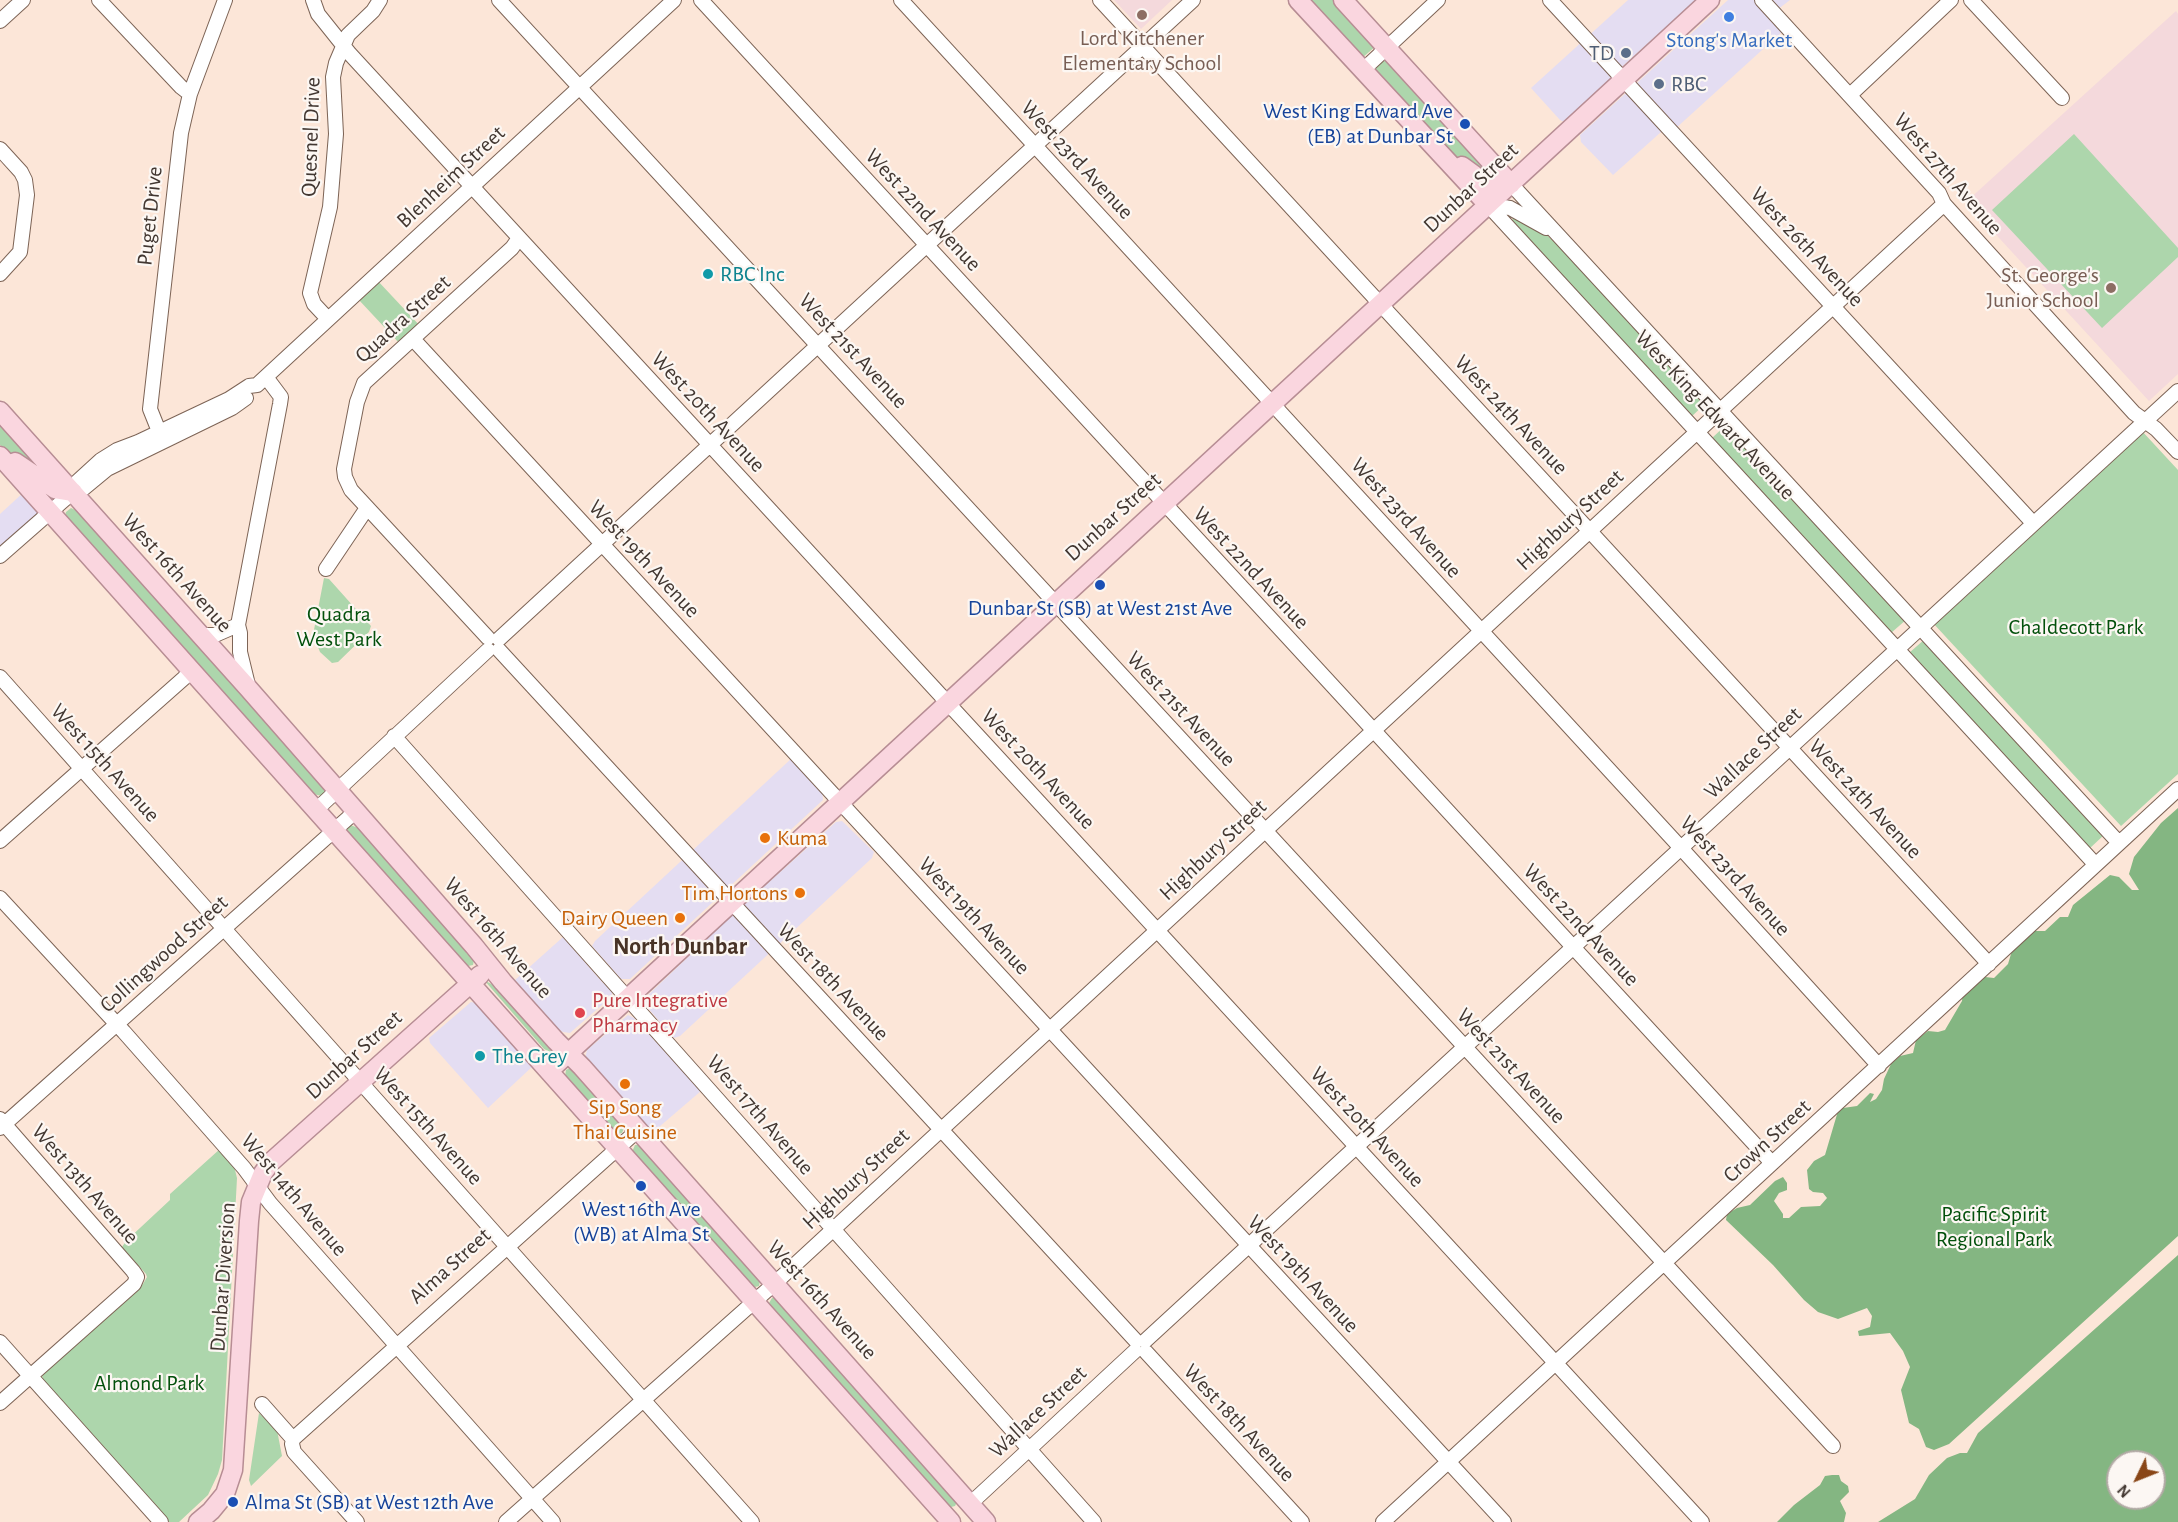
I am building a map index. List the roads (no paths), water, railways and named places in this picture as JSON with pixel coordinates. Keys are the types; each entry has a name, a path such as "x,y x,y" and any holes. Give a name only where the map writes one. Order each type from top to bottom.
{"main road":[{"name":"West King Edward Avenue","path":"1298,0 1488,205"},
{"name":"West King Edward Avenue","path":"1343,0 1511,184"},
{"name":"Dunbar Street","path":"550,1070 1710,0"},
{"path":"1447,160 1455,161 1488,184 1511,184"},
{"name":"West 16th Avenue","path":"0,411 248,688 490,966 986,1522"},
{"path":"0,454 55,489 73,492"},
{"path":"0,454 951,1522"},
{"name":"Dunbar Street","path":"257,1184 271,1162 490,966"},
{"name":"Dunbar Diversion","path":"205,1516 225,1494 234,1470 249,1221 251,1202 257,1184"}],"street":[{"path":"0,21 23,0"},
{"path":"99,0 190,94"},
{"name":"Puget Drive","path":"161,437 150,409 181,133 190,94 225,0"},
{"name":"West 20th Avenue","path":"313,0 318,14 342,45 1702,1522"},
{"name":"Quesnel Drive","path":"328,319 314,304 310,293 330,207 336,134 333,77 342,45 348,35 373,11 380,0"},
{"name":"West 21st Avenue","path":"499,0 1833,1446"},
{"name":"Blenheim Street","path":"0,556 73,492 78,480 101,460 117,450 161,437 261,381 674,0"},
{"name":"West 22nd Avenue","path":"701,0 1772,1163"},
{"name":"West 23rd Avenue","path":"901,0 1879,1066"},
{"name":"West 24th Avenue","path":"1100,0 1989,964"},
{"path":"316,810 709,444 1193,0"},
{"path":"1363,70 1438,0"},
{"name":"West 26th Avenue","path":"1551,0 2033,523"},
{"name":"West 27th Avenue","path":"1762,0 1939,193 1944,204 2134,412 2146,420 2178,453"},
{"path":"1850,95 1951,0"},
{"path":"1971,0 2062,98"},
{"path":"0,149 25,180 27,195 20,252 0,274"},
{"name":"West King Edward Avenue","path":"1511,184 2120,843"},
{"name":"Highbury Street","path":"507,1522 774,1284 1944,204"},
{"path":"1488,205 1515,210 1539,223 1570,248"},
{"name":"West King Edward Avenue","path":"1488,205 2095,864"},
{"name":"Quadra Street","path":"348,485 344,469 357,402 364,383 513,248 519,238"},
{"name":"West 19th Avenue","path":"413,339 1504,1522"},
{"path":"248,688 240,652 238,625 281,397 261,381"},
{"name":"Wallace Street","path":"970,1504 2178,391"},
{"name":"West 18th Avenue","path":"348,485 1302,1522"},
{"path":"326,569 367,508"},
{"path":"200,634 215,635 238,625"},
{"path":"0,841 192,671"},
{"name":"West 15th Avenue","path":"0,677 752,1522"},
{"name":"West 17th Avenue","path":"394,736 1094,1522"},
{"name":"Crown Street","path":"1383,1522 2178,789"},
{"name":"Collingwood Street","path":"2,1124 118,1025 356,811"},
{"name":"West 14th Avenue","path":"0,897 118,1025 242,1165 270,1203 554,1522"},
{"name":"West 13th Avenue","path":"2,1124 137,1277 134,1284 31,1376"},
{"name":"Alma Street","path":"293,1439 638,1130"},
{"path":"0,1342 161,1522"},
{"path":"0,1403 31,1376"},
{"path":"262,1404 293,1439 294,1452 357,1522"}],"place":[{"name":"Lord Kitchener Elementary School","path":"1142,15"},
{"name":"Stong's Market","path":"1729,17"},
{"name":"TD","path":"1626,53"},
{"name":"RBC","path":"1659,84"},
{"name":"West King Edward Ave (EB) at Dunbar St","path":"1465,124"},
{"name":"RBC Inc","path":"708,274"},
{"name":"St. George's Junior School","path":"2111,288"},
{"name":"Dunbar St (SB) at West 21st Ave","path":"1100,585"},
{"name":"Kuma","path":"765,838"},
{"name":"Tim Hortons","path":"800,893"},
{"name":"Dairy Queen","path":"680,918"},
{"name":"Pure Integrative Pharmacy","path":"580,1013"},
{"name":"The Grey","path":"480,1056"},
{"name":"Sip Song Thai Cuisine","path":"625,1084"},
{"name":"West 16th Ave (WB) at Alma St","path":"641,1186"},
{"name":"Alma St (SB) at West 12th Ave","path":"233,1502"}],"district":[{"name":"North Dunbar","path":"680,947"}],"park label":[{"name":"Quadra West Park","path":"339,626"},
{"name":"Chaldecott Park","path":"2076,627"},
{"name":"Pacific Spirit Regional Park","path":"1994,1226"},
{"name":"Almond Park","path":"149,1383"}]}
